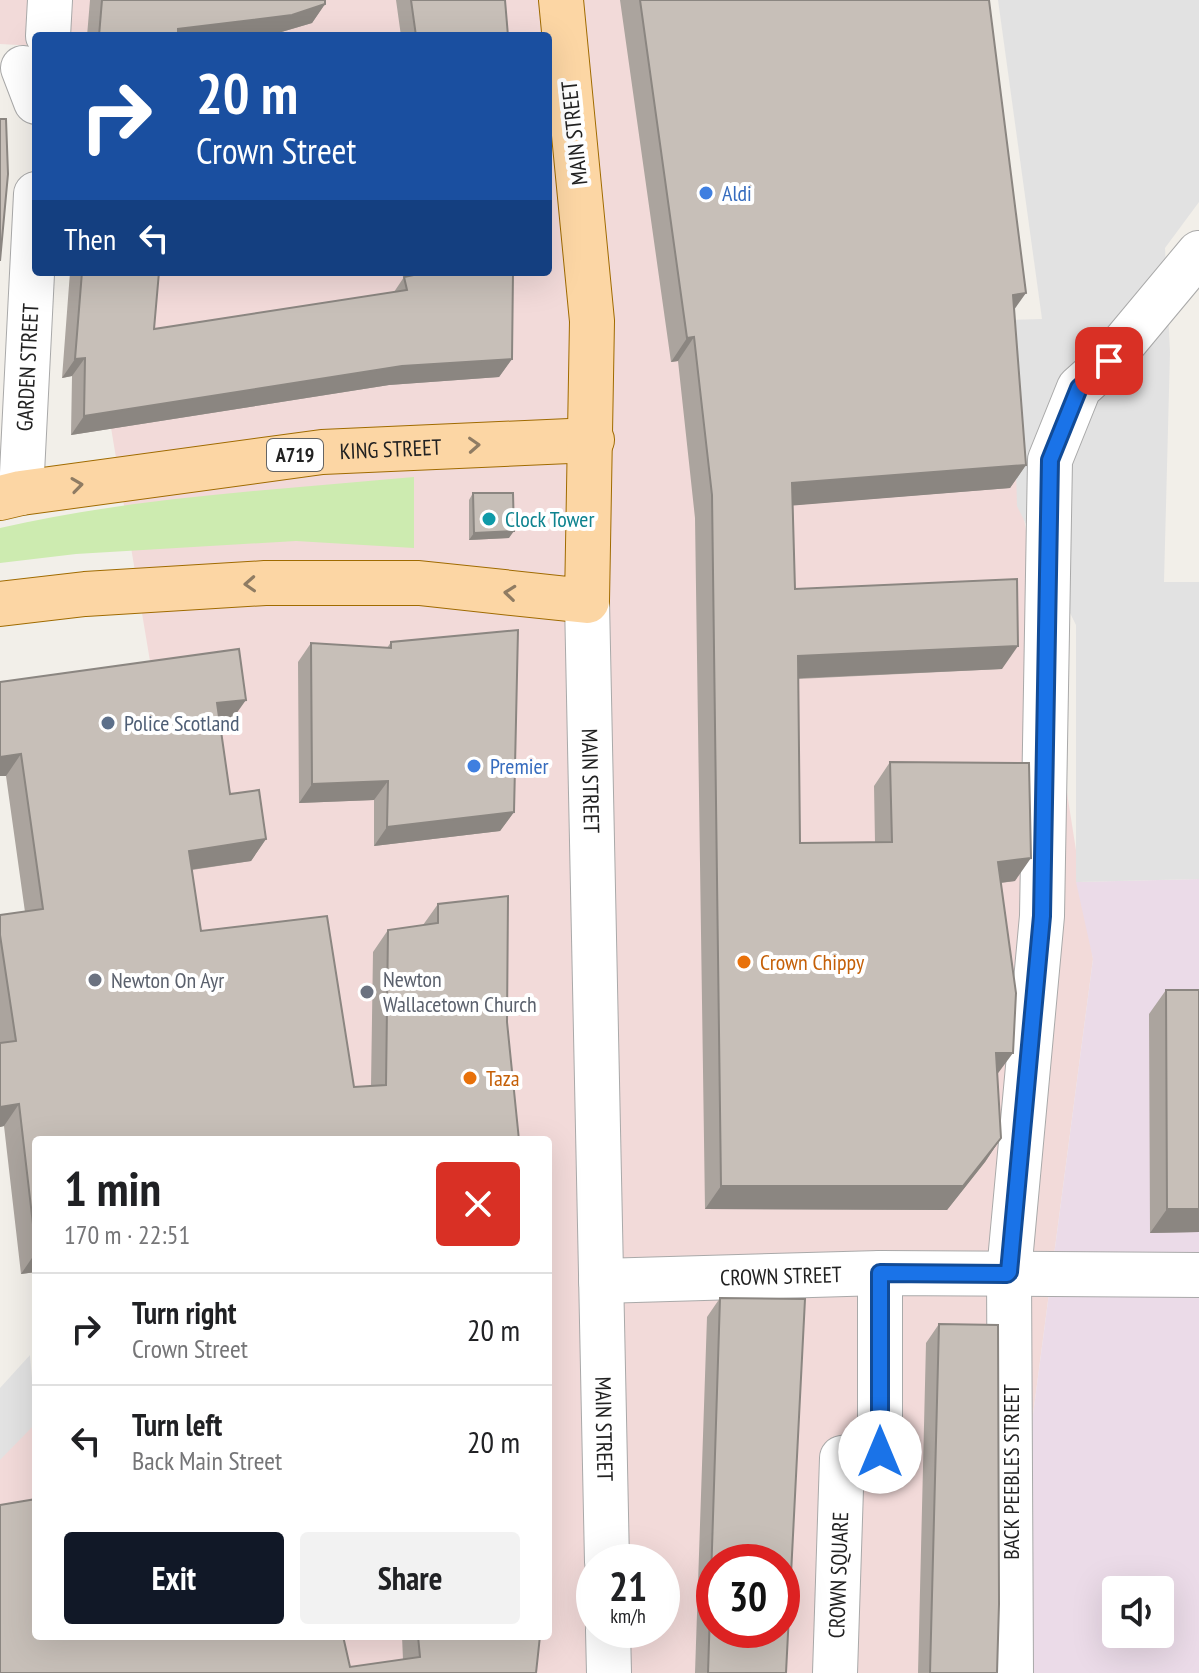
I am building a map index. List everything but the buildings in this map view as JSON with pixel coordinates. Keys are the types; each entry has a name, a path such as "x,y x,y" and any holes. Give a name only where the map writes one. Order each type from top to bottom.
{"main road":[{"name":"MAIN STREET","path":"561,0 592,321 587,601"},
{"name":"KING STREET","path":"10,495 322,452 592,440"},
{"path":"0,604 85,594 265,583 419,583 587,601"}],"street":[{"path":"40,32 50,0"},
{"name":"GARDEN STREET","path":"10,495 32,240"},
{"name":"BACK PEEBLES STREET","path":"1011,1673 1009,1272 1042,916 1050,460 1079,388 1109,361 1199,253"},
{"name":"MAIN STREET","path":"587,601 607,1544"},
{"name":"CROWN STREET","path":"601,1281 880,1273 1199,1275"},
{"name":"CROWN SQUARE","path":"835,1673 842,1458 880,1452 880,1273"},
{"path":"608,1648 609,1673"}],"shaded area":[{"path":"0,0 943,0 1093,959 999,1673 0,1673 0,1405 32,1402 32,1640 552,1640 552,1136 229,1136 86,276 552,276 552,32 32,32 32,46 0,44"},
{"path":"998,0 1199,0 1199,202 1165,248 1170,352 1164,582 1199,582 1199,879 1076,882 1076,625 1017,506 1012,320 1042,319"},
{"path":"1199,879 1199,1673 999,1673 1093,959 1076,882"},
{"path":"30,1355 32,1427 0,1460 0,1388"}],"green space":[{"path":"414,477 414,548 296,541 76,554 0,563 0,528 51,517 154,502"}],"place":[{"name":"Aldi","path":"706,193"},
{"name":"Clock Tower","path":"489,519"},
{"name":"Police Scotland","path":"108,723"},
{"name":"Premier","path":"474,766"},
{"name":"Crown Chippy","path":"744,962"},
{"name":"Newton On Ayr","path":"95,980"},
{"name":"Newton Wallacetown Church","path":"367,992"},
{"name":"Taza","path":"470,1078"}],"route":[{"path":"880,1452 880,1273 1009,1272 1042,916 1050,460 1079,388 1109,361"}]}
